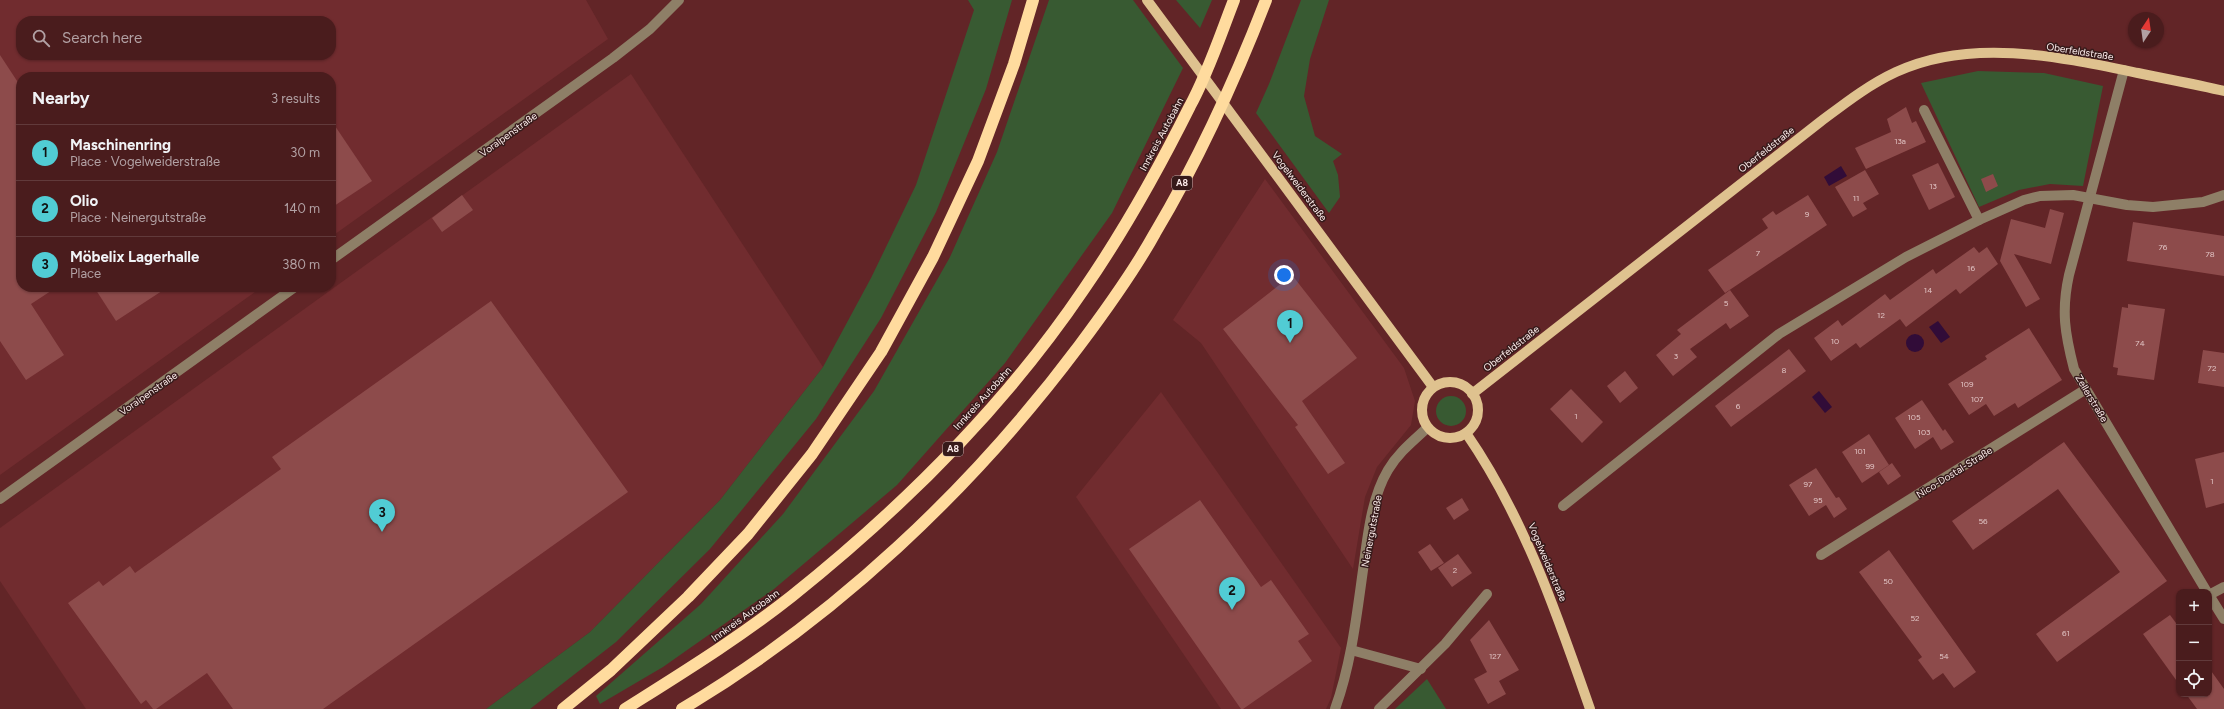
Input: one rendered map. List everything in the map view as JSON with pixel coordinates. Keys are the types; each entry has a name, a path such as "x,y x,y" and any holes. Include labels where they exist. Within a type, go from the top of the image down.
{"highway":[{"path":"563,709 611,670 688,597 748,534 812,454 881,352 933,258 978,161 1014,64 1033,0"},
{"name":"Innkreis Autobahn","path":"625,709 709,656 791,597 895,508 989,410 1037,352 1085,288 1138,202 1191,105 1234,0"},
{"name":"A8","path":"682,709 778,646 871,571 968,479 1025,416 1107,309 1155,234 1210,131 1242,62 1266,0"}],"main road":[{"name":"Vogelweiderstraße","path":"1146,0 1433,387"},
{"name":"Oberfeldstraße","path":"1472,394 1862,90 1896,71 1933,59 1976,53 2017,54 2067,59 2224,91"},
{"path":"1454,383 1466,388 1472,394 1476,402 1477,415 1472,427 1466,433 1458,437 1441,438 1427,428 1422,414 1422,406 1428,393 1433,387 1441,384 1454,383"},
{"name":"Vogelweiderstraße","path":"1466,433 1503,493 1529,545 1552,601 1590,709"}],"street":[{"name":"Voralpenstraße","path":"336,256 613,58 650,29 679,0"},
{"name":"Oberfeldstraße","path":"2090,198 2124,70"},
{"path":"1924,110 1979,220"},
{"path":"1563,506 1779,334 1906,257 1979,220 2024,200 2057,194 2127,205 2153,207 2188,204 2224,195"},
{"name":"Zellerstraße","path":"2090,198 2069,275 2063,317 2065,334 2074,369 2205,589"},
{"name":"Voralpenstraße","path":"0,499 288,292"},
{"name":"Nico-Dostal-Straße","path":"1820,555 2086,389"},
{"name":"Neinergutstraße","path":"1335,709 1342,691 1351,650 1367,539 1380,486 1399,454 1427,428"},
{"path":"2212,593 2224,587"},
{"path":"1379,709 1445,644 1487,594"},
{"path":"2212,600 2224,619"},
{"path":"1351,650 1420,670"}],"shaded area":[{"path":"0,0 586,0 608,39 336,233 336,72 16,72 16,292 255,292 0,475"},
{"path":"631,74 823,367 720,500 590,632 486,709 86,709 0,581 0,528 328,292 336,292 336,286"},
{"path":"1841,166 1847,176 1829,186 1824,177"},
{"path":"1265,179 1404,368 1415,401 1411,425 1377,467 1365,497 1353,569 1201,343 1173,320"},
{"path":"1938,321 1950,337 1941,343 1929,327"},
{"path":"1915,334 1921,337 1924,343 1921,349 1915,352 1909,349 1906,343 1909,337"},
{"path":"1819,391 1832,407 1825,413 1812,397"},
{"path":"1161,392 1341,648 1331,698 1326,709 1221,709 1076,497"}],"green space":[{"path":"968,0 1012,0 986,89 936,212 881,318 816,419 710,549 616,642 530,709 486,709 590,632 720,500 823,367 871,278 916,185 974,10"},
{"path":"1049,0 1133,0 1183,68 1112,213 1005,363 897,485 774,589 663,667 600,704 596,696 701,604 783,514 874,391 950,257 997,152"},
{"path":"1176,0 1212,0 1200,28"},
{"path":"1301,0 1329,0 1310,59 1304,96 1315,136 1342,154 1333,161 1338,175 1340,197 1329,213 1256,113 1269,84"},
{"path":"1978,71 2044,73 2103,86 2083,186 2050,184 2019,190 1979,207 1921,83"},
{"path":"1451,396 1462,400 1466,411 1462,422 1451,426 1440,422 1436,411 1440,400"},
{"path":"1427,679 1446,709 1395,709"}],"building":[{"path":"0,55 16,79 16,292 49,292 31,304 64,355 26,380 0,341"},
{"path":"1906,107 1912,123 1916,121 1926,142 1866,169 1855,148 1891,132 1887,119"},
{"path":"336,127 372,181 336,205"},
{"path":"1938,163 1955,197 1929,210 1912,175"},
{"path":"1865,170 1879,194 1863,203 1867,209 1853,217 1835,187"},
{"path":"1993,174 1998,186 1986,192 1981,179"},
{"path":"462,195 473,210 442,232 432,218"},
{"path":"1808,195 1827,225 1725,293 1708,270 1768,228 1762,219 1773,211 1776,215"},
{"path":"2050,209 2064,213 2051,264 2014,254 2040,299 2026,307 2000,261 2011,219 2045,228"},
{"path":"2133,222 2224,236 2224,276 2127,261"},
{"path":"1974,247 1979,253 1987,247 1998,264 1960,294 1956,289 1906,327 1900,319 1860,348 1856,343 1831,361 1814,338 1838,320 1842,326 1885,294 1890,300 1933,269 1936,274"},
{"path":"1292,275 1357,358 1302,401 1345,463 1328,474 1295,427 1298,425 1223,329"},
{"path":"1730,290 1749,316 1730,329 1726,323 1690,349 1697,357 1673,376 1656,355 1681,334 1677,330"},
{"path":"97,292 160,292 116,321"},
{"path":"491,301 628,492 323,709 233,709 207,673 156,709 153,709 146,700 141,704 68,603 99,581 103,586 130,566 135,573 281,469 272,457"},
{"path":"2128,304 2165,309 2154,380 2117,375 2118,368 2113,367 2122,307 2128,308"},
{"path":"2029,328 2062,380 2018,408 2015,403 1994,416 1986,404 1969,415 1948,384 1987,359 1985,356"},
{"path":"1789,349 1806,371 1731,427 1715,406"},
{"path":"2203,350 2224,353 2224,387 2198,383"},
{"path":"1625,371 1638,388 1620,403 1607,386"},
{"path":"1571,389 1603,422 1582,443 1550,409"},
{"path":"1922,400 1943,431 1945,429 1954,442 1941,450 1933,437 1915,449 1895,418"},
{"path":"1869,434 1889,465 1862,483 1842,452"},
{"path":"2064,442 2167,581 2057,662 2036,634 2120,572 2058,489 1973,550 1952,521"},
{"path":"2224,452 2224,503 2206,508 2195,459"},
{"path":"1892,463 1901,476 1888,485 1879,472"},
{"path":"1816,468 1836,498 1839,497 1847,509 1834,518 1826,505 1809,516 1789,485"},
{"path":"1462,498 1469,510 1454,520 1446,508"},
{"path":"1200,500 1261,587 1271,580 1309,634 1298,641 1312,661 1243,709 1241,709 1129,549"},
{"path":"1430,544 1444,563 1431,571 1418,552"},
{"path":"1889,550 1976,672 1954,688 1943,673 1933,680 1918,660 1922,657 1859,572"},
{"path":"1458,554 1472,573 1452,587 1438,568"},
{"path":"2170,615 2176,623 2176,680 2143,634"},
{"path":"1489,620 1519,670 1499,681 1506,694 1488,704 1474,679 1487,672 1470,640"},
{"path":"2212,672 2224,689 2224,709 2197,709 2188,697 2212,697"}],"place":[{"name":"Maschinenring","path":"1290,343"},
{"name":"Möbelix Lagerhalle","path":"382,532"},
{"name":"Olio","path":"1232,610"}]}
